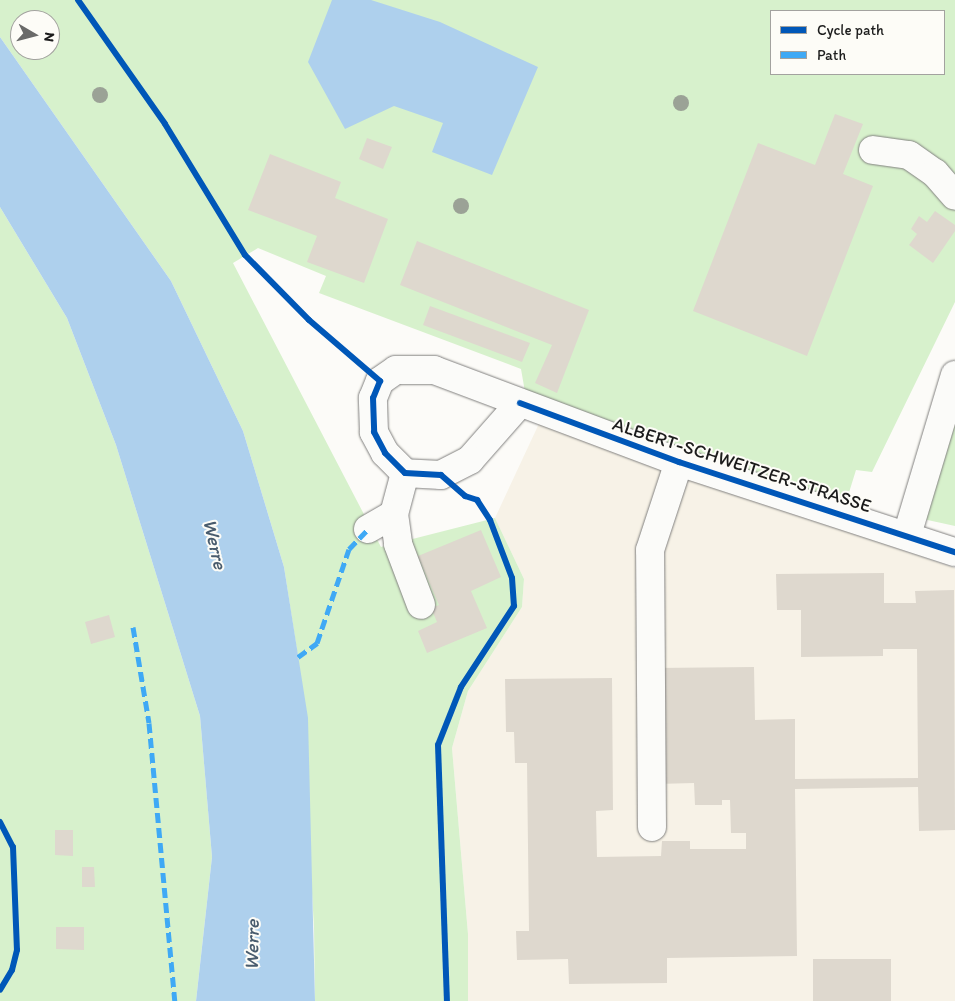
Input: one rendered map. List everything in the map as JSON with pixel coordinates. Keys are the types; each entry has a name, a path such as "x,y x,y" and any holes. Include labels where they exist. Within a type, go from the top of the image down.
{"street":[{"path":"873,150 909,155 935,173 955,196"},
{"name":"ALBERT-SCHWEITZER-STRASSE","path":"405,473 385,453 374,432 373,398 380,381 396,370 434,370 679,462 955,552"},
{"path":"906,535 955,375"},
{"path":"422,605 398,544 394,514 405,473 441,475 470,460 520,403"},
{"path":"652,827 650,550 679,462"},
{"path":"368,529 394,514"}],"shaded area":[{"path":"543,415 838,528 955,568 955,1001 468,1001 468,934 452,748 468,691 522,607 524,579 495,518"}],"green space":[{"path":"0,0 955,0 955,302 872,472 856,470 838,528 525,392 521,369 319,293 326,276 258,248 233,263 381,547 495,518 524,579 522,607 468,691 452,748 468,934 468,1001 315,1001 314,927 298,657 284,567 243,431 171,281 16,60 60,60 60,10 10,10 10,51 0,37"},
{"path":"0,207 67,318 116,445 200,716 212,857 196,1001 0,1001"},
{"path":"955,411 955,526 923,519"}],"water":[{"path":"332,0 371,0 440,22 538,67 492,175 432,152 443,123 394,106 345,129 308,62"},
{"name":"Werre","path":"0,37 10,51 10,60 16,60 171,281 243,431 284,567 308,718 315,1001 196,1001 212,857 200,716 116,445 67,318 0,207"}],"building":[{"path":"835,114 863,124 843,174 873,186 807,356 693,311 758,143 815,165"},
{"path":"367,138 392,147 383,169 359,159"},
{"path":"270,154 341,182 335,198 388,219 364,283 307,262 317,236 248,210"},
{"path":"935,211 955,225 955,231 933,263 909,245 917,234 911,229 919,216 927,222"},
{"path":"417,241 589,310 557,393 535,383 552,345 400,285"},
{"path":"430,306 530,343 522,362 423,325"},
{"path":"481,530 501,577 471,591 487,628 427,653 418,631 437,622 431,608 439,605 418,556"},
{"path":"884,573 884,603 916,603 915,591 954,590 955,830 919,831 918,787 795,789 797,956 667,958 667,983 569,984 568,959 517,960 516,931 529,931 527,763 515,763 514,732 506,732 505,679 612,678 613,810 596,811 597,857 661,856 662,841 690,841 690,849 746,849 746,833 731,833 730,800 722,800 722,805 695,805 694,783 657,784 656,668 754,667 755,720 795,719 795,779 918,778 917,649 883,649 883,656 801,657 801,610 777,610 776,574"},
{"path":"109,615 115,637 91,644 85,622"},
{"path":"55,830 73,830 73,856 55,855"},
{"path":"82,867 94,867 95,887 82,887"},
{"path":"56,927 84,927 84,950 56,949"},
{"path":"813,959 891,959 891,1001 813,1001"}],"marked path":[{"path":"298,657 317,643 349,549 368,529"},
{"path":"133,627 149,723 175,1001"}],"cycle path":[{"path":"78,0 165,124 245,255 309,320 380,381 373,398 374,432 385,453 405,473 441,475 465,496 477,500 490,520 512,578 514,606 461,687 438,745 447,1001"},
{"path":"520,403 679,462 955,552"},
{"path":"0,822 13,847 17,950 12,970 0,990"}]}
